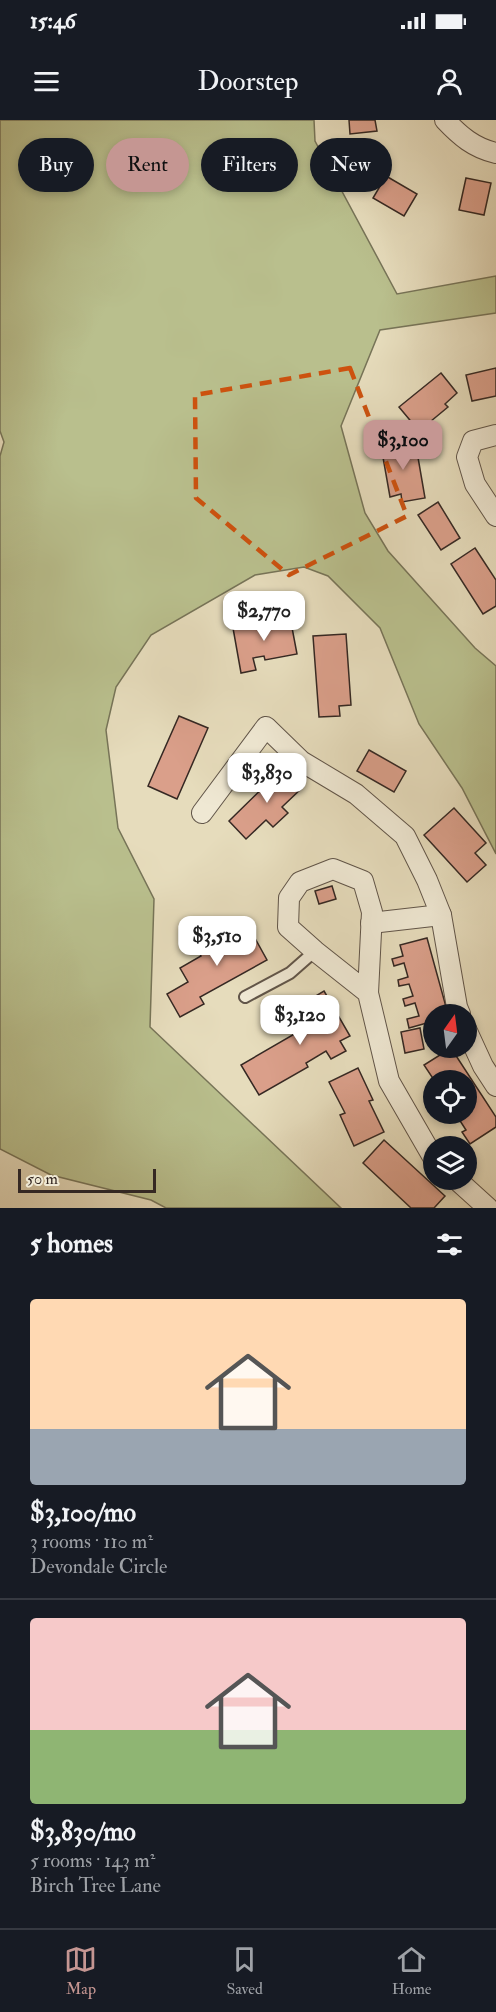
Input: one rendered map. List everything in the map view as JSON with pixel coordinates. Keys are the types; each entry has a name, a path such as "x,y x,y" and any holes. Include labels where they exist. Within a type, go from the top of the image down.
{"street":[{"path":"445,120 462,138 485,151 496,153"},
{"path":"496,435 473,441 467,457 476,484 496,516"},
{"path":"202,813 266,727 301,761 356,794 405,836 427,880 441,915 456,1004"},
{"path":"368,993 288,927 289,898 300,882 333,869 363,881 372,912 368,993 389,1081 423,1140"},
{"path":"371,923 441,915"},
{"path":"477,1053 496,1086"},
{"path":"469,1190 489,1208 496,1200"}],"lane":[{"path":"245,997 290,973 315,951"}],"highlighted area":[{"path":"350,368 407,516 289,575 196,498 195,395"}],"green space":[{"path":"0,120 314,120 315,138 310,138 310,192 342,192 397,294 496,276 496,313 380,330 341,426 365,513 388,551 475,648 496,666 496,854 462,788 419,724 380,628 328,576 304,567 255,575 151,635 116,687 106,730 118,828 154,899 150,1027 341,1208 166,1208 151,1200 51,1175 0,1149 0,456 4,442 0,431"}],"building":[{"path":"349,120 375,120 377,131 350,134"},
{"path":"466,178 491,183 484,215 459,210"},
{"path":"392,179 417,194 404,216 373,198 377,192 392,192"},
{"path":"496,368 496,396 472,401 466,375"},
{"path":"441,373 457,393 445,404 448,407 419,431 399,407"},
{"path":"415,440 425,498 402,502 401,494 390,497 381,446"},
{"path":"438,502 460,538 441,550 418,515"},
{"path":"475,548 496,580 496,606 483,614 451,564"},
{"path":"290,617 297,654 265,660 264,656 253,658 256,670 241,673 233,628"},
{"path":"346,634 351,705 339,706 340,716 319,717 313,636"},
{"path":"179,716 208,728 177,799 148,786"},
{"path":"369,750 406,771 394,792 357,771"},
{"path":"284,767 303,787 282,807 288,813 273,827 266,820 246,839 229,821"},
{"path":"454,808 486,843 475,853 486,865 467,882 424,835"},
{"path":"332,886 336,899 319,904 315,891"},
{"path":"246,922 267,960 200,997 204,1004 180,1017 167,994 188,982 180,968 201,956 197,949"},
{"path":"427,938 445,1004 423,1004 423,1024 409,1028 407,1019 419,1016 415,1003 405,1006 403,999 413,996 409,984 399,986 398,980 408,977 404,963 394,966 392,959 403,956 400,945"},
{"path":"324,991 350,1036 340,1041 346,1051 331,1059 326,1051 306,1063 308,1067 259,1095 241,1065 310,1025 299,1006"},
{"path":"420,1028 423,1049 405,1053 401,1032"},
{"path":"435,1058 458,1058 465,1070 427,1070 424,1065"},
{"path":"358,1068 373,1100 369,1101 384,1132 354,1146 340,1115 345,1113 329,1082"},
{"path":"477,1088 496,1117 496,1127 477,1139 477,1136 465,1136 462,1132 466,1130 462,1124 477,1124"},
{"path":"384,1140 423,1176 423,1190 438,1190 445,1196 434,1208 411,1208 363,1163"}]}
